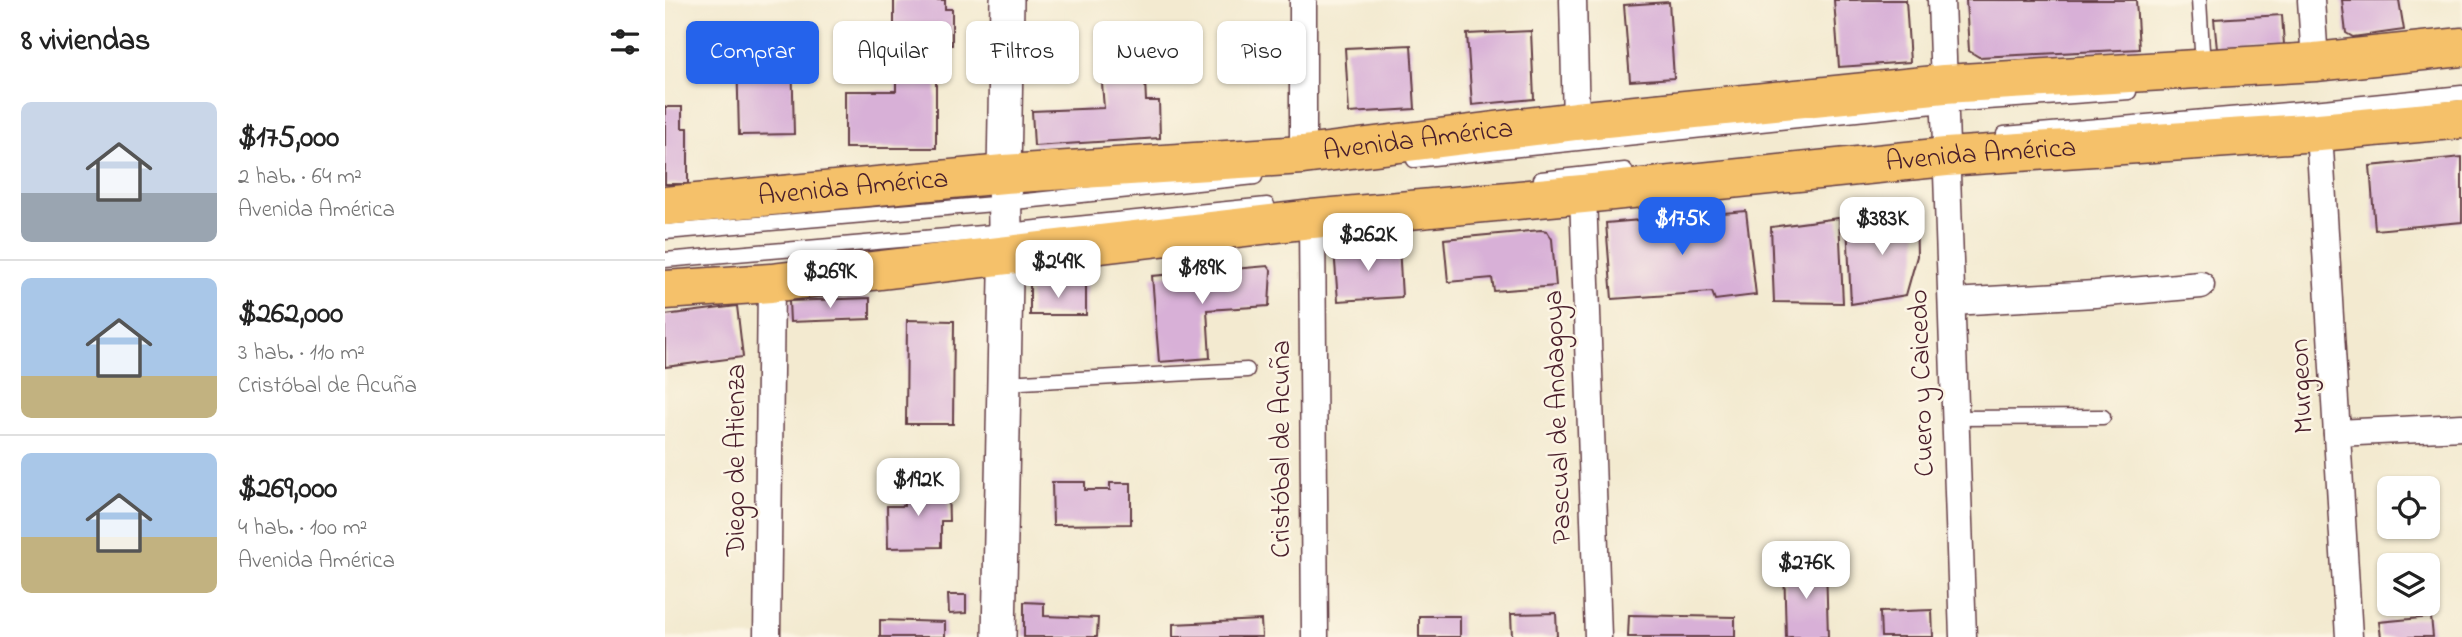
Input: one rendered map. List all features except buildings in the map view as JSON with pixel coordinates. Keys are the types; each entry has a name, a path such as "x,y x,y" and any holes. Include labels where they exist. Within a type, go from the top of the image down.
{"main road":[{"name":"Avenida América","path":"665,289 771,283 854,272 1005,216 1303,155 1576,121 1944,94 2203,68 2315,62 2462,47"},
{"name":"Avenida América","path":"665,206 1005,216 1312,219 1583,194 1947,143 2319,132 2462,119"}],"street":[{"path":"999,637 1007,0"},
{"path":"1303,0 1303,155"},
{"path":"1573,0 1576,121"},
{"name":"Cuero y Caicedo","path":"1941,0 1963,637"},
{"path":"2311,0 2315,62"},
{"name":"Murgeon","path":"2319,132 2349,637"},
{"name":"Pascual de Andagoya","path":"1583,194 1598,637"},
{"name":"Cristóbal de Acuña","path":"1312,219 1315,637"},
{"name":"Diego de Atienza","path":"767,637 771,283"},
{"path":"1952,302 2201,285"},
{"path":"2337,433 2462,427"}],"lane":[{"path":"2199,0 2203,68"},
{"path":"1401,162 1944,94 2138,92"},
{"path":"1989,135 2462,93"},
{"path":"1528,180 1639,169"},
{"path":"665,260 1005,216 1263,176"},
{"path":"665,232 1278,204"},
{"path":"1004,383 1247,370"},
{"path":"1956,418 2103,417"}]}
